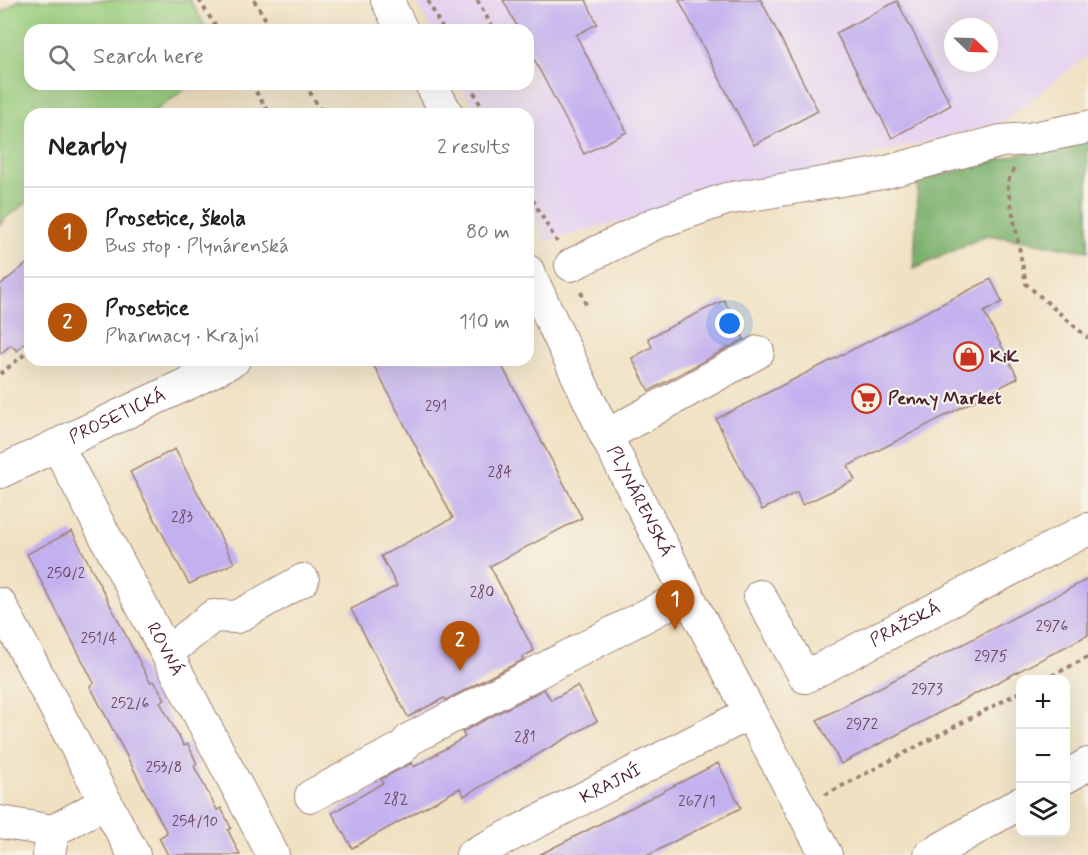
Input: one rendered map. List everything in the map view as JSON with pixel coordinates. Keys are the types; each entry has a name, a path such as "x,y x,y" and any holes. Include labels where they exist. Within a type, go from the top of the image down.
{"street":[{"path":"387,0 399,24"},
{"path":"434,90 444,108"},
{"path":"571,265 654,224 726,199 883,173 1001,141 1088,127"},
{"name":"PLYNÁRENSKÁ","path":"534,284 606,436 826,855"},
{"path":"606,436 759,352"},
{"name":"PROSETICKÁ","path":"0,472 222,366"},
{"name":"ROVNÁ","path":"57,445 273,855"},
{"name":"PRAŽSKÁ","path":"760,596 805,677 1088,529"},
{"path":"166,652 213,616 237,617 303,580"},
{"path":"311,796 402,748 410,740 687,594"},
{"path":"0,604 134,855"},
{"name":"KRAJNÍ","path":"472,855 750,713"},
{"path":"1070,774 1088,764"},
{"path":"0,822 51,843 106,802"},
{"path":"930,855 1016,805"}],"path":[{"path":"199,0 214,24"},
{"path":"254,0 268,24"},
{"path":"477,0 491,24"},
{"path":"428,1 440,24"},
{"path":"255,90 266,108"},
{"path":"309,90 319,108"},
{"path":"473,90 482,108"},
{"path":"1029,138 1007,183 1026,284 1088,338"},
{"path":"534,202 571,265"},
{"path":"0,374 24,355"},
{"path":"1054,675 1088,657"},
{"path":"800,808 1016,694"}],"shaded area":[{"path":"415,0 1088,0 1088,55 1005,121 546,241 534,220 534,108 474,108 464,90 534,90 534,24 428,24"}],"green space":[{"path":"19,0 190,0 204,24 24,24 24,90 184,90 158,108 24,108 24,204 5,218 0,225 0,14"},
{"path":"1088,136 1088,251 987,235 914,269 918,181"}],"building":[{"path":"503,0 586,0 597,24 576,35 627,132 584,154 534,59 534,24 516,24"},
{"path":"679,0 761,0 818,111 754,145"},
{"path":"897,1 951,105 892,138 836,33"},
{"path":"24,266 24,343 17,351 11,345 0,354 0,285"},
{"name":"Penny Market","path":"991,279 1002,302 984,312 1018,378 848,466 855,480 802,505 797,492 762,510 716,419"},
{"path":"724,300 744,339 649,391 632,358 652,347 648,338"},
{"path":"374,366 502,366 582,518 490,566 534,651 522,657 524,659 446,700 444,698 408,717 351,609 397,586 381,556 453,518"},
{"path":"175,449 234,563 189,584 130,472"},
{"path":"72,531 150,682 154,681 165,699 160,702 184,746 188,744 197,764 194,766 217,810 221,808 240,855 168,855 159,838 167,833 90,686 94,683 27,554"},
{"path":"1088,579 1088,635 841,764 817,720"},
{"path":"577,686 597,721 464,796 460,788 352,848 332,813 383,783 381,779 411,763 414,767 465,737 462,732 544,689 551,700"},
{"path":"718,763 741,808 649,855 539,855"}],"place":[{"name":"KiK","path":"969,357"},
{"name":"Penny Market","path":"867,399"},
{"name":"Prosetice, škola","path":"675,630"},
{"name":"Prosetice","path":"460,671"}]}
